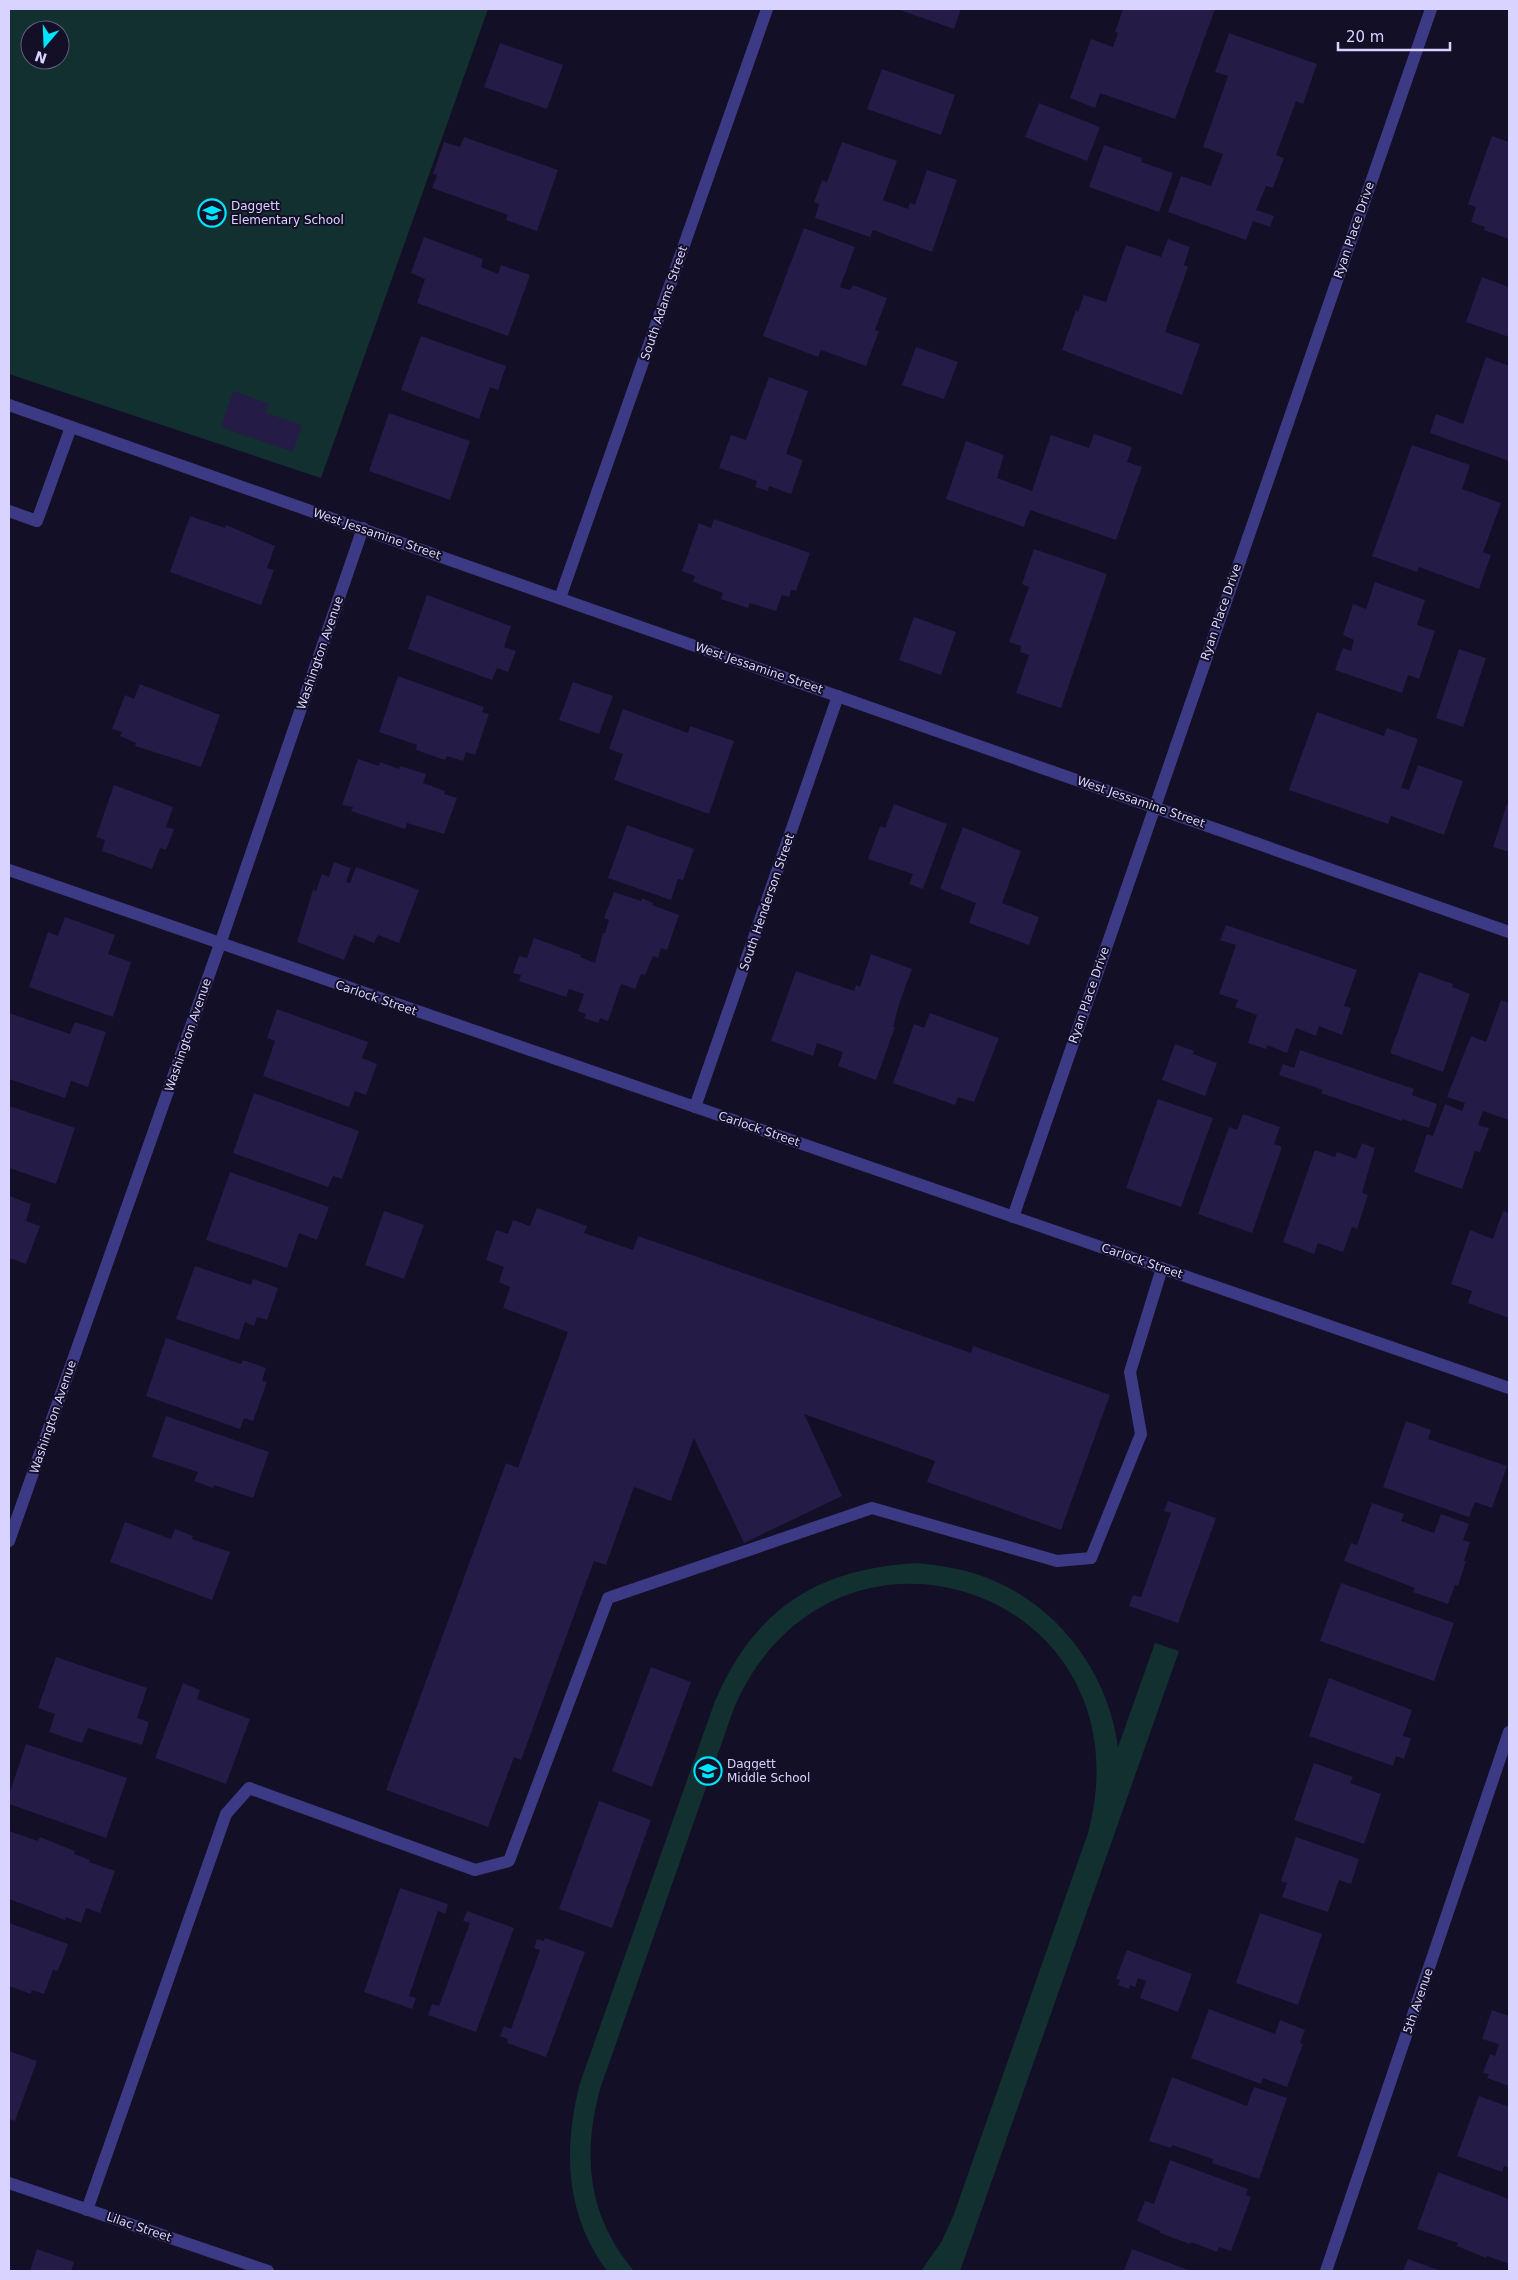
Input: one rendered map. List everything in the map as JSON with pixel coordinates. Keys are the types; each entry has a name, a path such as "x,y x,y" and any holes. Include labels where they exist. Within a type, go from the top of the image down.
{"street":[{"name":"South Adams Street","path":"560,598 767,9"},
{"name":"Ryan Place Drive","path":"1013,1217 1153,806 1431,9"},
{"name":"West Jessamine Street","path":"9,405 1509,932"},
{"path":"9,512 37,521 71,427"},
{"name":"Washington Avenue","path":"9,1541 220,944 363,528"},
{"name":"South Henderson Street","path":"695,1108 838,696"},
{"name":"Carlock Street","path":"9,870 1509,1388"},
{"path":"87,2210 226,1814 249,1788 475,1870 492,1866 509,1861 608,1598 872,1508 1057,1561 1091,1558 1141,1434 1130,1372 1162,1268"},
{"name":"5th Avenue","path":"1326,2271 1509,1732"},
{"name":"Lilac Street","path":"9,2183 268,2271"}],"green space":[{"name":"Daggett Elementary School","path":"10,9 488,9 321,478 9,374"},
{"path":"916,1563 964,1570 1006,1586 1031,1602 1053,1620 1073,1642 1089,1665 1103,1691 1118,1747 1155,1643 1179,1651 960,2271 921,2271 942,2241 954,2214 1088,1833 1095,1749 1074,1679 1030,1627 972,1594 906,1584 840,1598 780,1638 734,1708 600,2089 594,2114 591,2162 593,2185 598,2207 607,2229 634,2271 607,2271 593,2249 583,2227 571,2180 571,2132 575,2108 580,2083 715,1701 731,1669 749,1641 770,1618 793,1600 819,1585 848,1574 880,1567"}],"building":[{"path":"897,9 961,9 954,29"},
{"path":"1123,9 1215,9 1175,119 1100,93 1095,108 1070,98 1091,39 1113,47 1118,33 1115,32"},
{"path":"1229,33 1317,64 1303,104 1296,101 1276,155 1284,158 1273,188 1266,186 1256,210 1274,216 1270,227 1253,221 1246,240 1168,212 1181,176 1211,186 1223,154 1203,147 1228,76 1215,72"},
{"path":"500,43 563,65 547,109 484,87"},
{"path":"882,69 955,95 941,135 867,109"},
{"path":"1039,103 1100,127 1087,161 1025,137"},
{"path":"1492,136 1509,142 1509,239 1484,230 1485,227 1471,222 1476,207 1468,204"},
{"path":"464,137 558,170 537,231 506,220 508,215 432,188 437,175 433,174 444,142 460,147"},
{"path":"842,142 897,161 883,200 908,209 910,203 915,205 927,170 957,180 932,252 873,230 870,237 815,218 819,204 814,202 822,180 827,182"},
{"path":"1104,145 1142,158 1141,162 1173,173 1159,212 1089,187"},
{"path":"804,228 855,247 840,287 850,290 853,285 887,298 875,330 879,331 866,366 821,350 818,357 763,336"},
{"path":"424,237 483,259 481,267 498,274 501,265 530,275 508,336 417,303 425,279 411,273"},
{"path":"1168,239 1190,247 1184,265 1188,267 1165,332 1200,344 1182,395 1062,350 1076,310 1078,312 1084,295 1106,302 1126,245 1161,257"},
{"path":"1482,277 1509,287 1509,337 1466,322"},
{"path":"421,336 506,366 498,390 490,387 479,419 401,390"},
{"path":"916,347 958,362 944,399 902,385"},
{"path":"1486,357 1509,366 1509,461 1430,433 1436,414 1463,424"},
{"path":"769,377 808,391 786,454 803,460 791,494 769,486 768,491 755,487 757,481 719,468 731,435 746,440"},
{"path":"233,391 269,404 266,413 302,425 293,452 221,427"},
{"path":"389,413 470,441 450,500 369,471"},
{"path":"1094,434 1132,447 1127,462 1142,467 1116,540 1030,510 1024,527 946,499 966,441 1004,455 997,478 1032,491 1051,435 1089,448"},
{"path":"1412,445 1470,465 1462,489 1501,503 1483,552 1491,555 1479,589 1419,567 1417,572 1372,556"},
{"path":"190,516 225,528 226,525 275,546 267,568 274,570 261,605 170,572"},
{"path":"714,519 810,553 796,591 791,590 789,597 782,595 776,611 750,603 748,608 721,599 723,593 693,582 695,576 682,571 699,523 711,528"},
{"path":"1034,549 1107,574 1061,708 1016,693 1029,655 1020,652 1021,646 1009,642 1029,587 1022,584"},
{"path":"1375,582 1425,600 1417,625 1435,631 1419,679 1408,675 1402,693 1335,670 1343,648 1351,651 1354,640 1343,635 1353,604 1366,609"},
{"path":"427,595 511,626 504,647 516,651 508,672 497,668 492,680 408,649"},
{"path":"914,617 956,632 941,675 899,660"},
{"path":"1459,649 1486,658 1463,727 1436,718"},
{"path":"398,676 484,707 482,712 489,714 475,755 466,752 463,761 447,756 445,760 416,750 417,745 379,732"},
{"path":"573,682 613,696 599,734 559,720"},
{"path":"140,684 220,715 201,767 135,746 136,743 120,736 122,732 112,729 125,695 134,699"},
{"path":"623,709 688,733 690,726 734,741 709,814 614,780 623,754 609,749"},
{"path":"1317,712 1384,736 1387,728 1418,739 1401,788 1409,790 1418,765 1463,781 1444,835 1391,816 1388,824 1289,790"},
{"path":"358,759 379,766 380,762 399,769 400,766 426,774 423,783 445,791 444,794 457,798 444,834 407,823 405,829 351,811 353,807 342,805"},
{"path":"114,785 173,807 166,827 174,829 166,850 160,848 152,869 102,851 105,840 96,837"},
{"path":"894,804 947,824 923,889 909,884 913,874 868,859 880,826 885,828"},
{"path":"1507,804 1509,804 1509,852 1493,847"},
{"path":"627,825 694,849 683,880 678,879 671,900 608,878"},
{"path":"963,827 1021,851 1002,903 1039,917 1029,945 969,923 976,903 940,889"},
{"path":"334,862 351,868 346,882 350,883 356,867 419,890 399,943 378,935 374,943 354,935 344,960 297,942 313,890 316,891 322,874 329,877"},
{"path":"614,892 641,901 642,898 653,903 652,905 679,915 667,950 661,948 658,958 653,956 645,975 641,974 635,989 621,984 608,1021 600,1018 598,1023 584,1018 586,1014 578,1011 584,994 569,989 566,997 519,981 521,975 513,973 519,956 527,958 534,938 581,955 580,957 595,963 603,933 605,933 609,920 604,918"},
{"path":"65,917 115,935 108,954 131,962 113,1017 29,987 48,932 58,936"},
{"path":"1226,925 1357,970 1344,1006 1351,1008 1342,1035 1319,1026 1316,1036 1296,1028 1287,1053 1267,1045 1266,1049 1248,1043 1257,1015 1235,1007 1238,1000 1219,994 1236,945 1220,940"},
{"path":"871,954 912,969 900,1001 893,1027 895,1027 876,1080 838,1066 843,1052 817,1043 813,1056 771,1041 796,971 854,991 856,985 860,987"},
{"path":"1419,972 1453,984 1452,987 1470,994 1443,1072 1390,1053"},
{"path":"1501,1000 1509,1003 1509,1120 1483,1111 1478,1125 1489,1128 1480,1152 1475,1151 1462,1189 1414,1172 1427,1134 1433,1136 1445,1104 1462,1111 1465,1103 1447,1097 1471,1036 1486,1042"},
{"path":"277,1009 368,1042 362,1058 377,1064 366,1095 355,1091 349,1107 263,1076 275,1041 267,1038"},
{"path":"9,1013 70,1034 75,1022 106,1032 88,1087 71,1081 65,1098 9,1079"},
{"path":"930,1013 999,1038 974,1102 958,1097 955,1105 893,1083 914,1024 924,1028"},
{"path":"1175,1044 1194,1051 1193,1054 1217,1063 1205,1096 1162,1080"},
{"path":"1300,1050 1414,1089 1412,1095 1437,1104 1429,1128 1402,1119 1402,1121 1321,1093 1323,1090 1279,1075 1283,1064 1294,1068"},
{"path":"254,1093 359,1131 342,1179 333,1176 328,1187 233,1153"},
{"path":"1158,1099 1213,1118 1181,1207 1126,1188"},
{"path":"9,1106 75,1128 56,1184 9,1168"},
{"path":"1243,1114 1280,1127 1274,1144 1282,1147 1252,1233 1198,1214 1229,1127 1237,1130"},
{"path":"1362,1143 1375,1148 1362,1193 1368,1195 1357,1229 1352,1227 1343,1252 1318,1243 1314,1254 1283,1242 1315,1150 1335,1157 1337,1152 1356,1159"},
{"path":"230,1172 329,1207 317,1240 299,1233 287,1268 206,1240"},
{"path":"9,1196 31,1204 26,1221 40,1226 26,1264 9,1258"},
{"path":"537,1208 587,1226 584,1233 633,1250 638,1236 971,1353 973,1346 1110,1395 1061,1530 927,1482 935,1461 804,1414 842,1496 744,1543 694,1438 671,1501 634,1487 606,1565 594,1561 521,1760 514,1757 488,1827 386,1790 506,1463 518,1468 568,1332 503,1308 510,1287 499,1282 504,1267 486,1260 496,1230 508,1234 513,1220 530,1226"},
{"path":"384,1211 424,1225 404,1279 365,1265"},
{"path":"1503,1211 1509,1213 1509,1318 1468,1303 1472,1291 1451,1284 1470,1230 1493,1239"},
{"path":"195,1266 251,1285 253,1279 278,1288 267,1320 257,1317 254,1326 245,1322 239,1340 176,1319"},
{"path":"166,1338 241,1364 243,1360 266,1368 262,1381 267,1382 253,1421 244,1418 240,1429 146,1396"},
{"path":"166,1416 269,1452 253,1498 214,1485 213,1488 194,1481 198,1472 152,1457"},
{"path":"1406,1421 1431,1430 1428,1439 1507,1466 1492,1508 1475,1502 1469,1517 1383,1487"},
{"path":"1168,1501 1216,1518 1178,1623 1129,1606 1133,1595 1141,1597 1171,1513 1164,1511"},
{"path":"1372,1503 1404,1514 1401,1521 1434,1533 1441,1514 1469,1524 1463,1540 1470,1542 1464,1561 1466,1561 1458,1586 1455,1585 1448,1604 1413,1592 1415,1588 1344,1561 1351,1543 1357,1545"},
{"path":"125,1522 171,1539 175,1529 193,1536 192,1539 230,1552 212,1600 110,1562"},
{"path":"1341,1583 1454,1623 1434,1681 1320,1641"},
{"path":"56,1657 147,1688 137,1718 149,1722 142,1745 88,1728 82,1743 49,1732 55,1714 38,1708"},
{"path":"651,1667 691,1682 652,1787 612,1771"},
{"path":"1329,1678 1412,1710 1403,1736 1411,1738 1404,1759 1396,1756 1393,1766 1309,1736"},
{"path":"183,1683 200,1690 197,1699 250,1719 226,1784 155,1758"},
{"path":"26,1744 127,1778 106,1838 9,1804 9,1795"},
{"path":"1314,1763 1353,1777 1350,1783 1381,1794 1364,1844 1294,1820"},
{"path":"599,1801 651,1820 612,1928 559,1909"},
{"path":"9,1831 38,1841 40,1837 75,1851 74,1854 90,1860 89,1862 115,1871 100,1913 86,1908 81,1923 66,1917 65,1920 9,1899"},
{"path":"1296,1837 1359,1859 1351,1884 1339,1880 1328,1912 1282,1897 1287,1883 1281,1881"},
{"path":"400,1888 448,1904 445,1914 438,1911 409,1996 416,1998 412,2009 364,1992"},
{"path":"467,1911 514,1928 476,2032 428,2015 432,2004 439,2006 470,1923 463,1921"},
{"path":"1260,1913 1322,1934 1298,2005 1236,1983"},
{"path":"9,1923 68,1944 58,1971 53,1970 44,1994 32,1990 31,1994 9,1986"},
{"path":"545,1938 585,1952 546,2057 507,2043 508,2039 500,2036 504,2026 511,2029 540,1950 534,1948 537,1939 544,1941"},
{"path":"1127,1950 1192,1974 1178,2012 1140,1998 1146,1981 1138,1978 1135,1987 1130,1985 1129,1989 1118,1985 1120,1980 1116,1979"},
{"path":"1209,2009 1275,2034 1280,2020 1305,2030 1300,2043 1303,2044 1287,2087 1263,2078 1261,2084 1191,2058"},
{"path":"1492,2010 1509,2016 1509,2086 1487,2078 1489,2074 1483,2073 1490,2054 1495,2056 1499,2044 1482,2039"},
{"path":"9,2051 37,2061 15,2121 9,2119"},
{"path":"1172,2077 1247,2106 1254,2087 1287,2098 1259,2179 1212,2163 1213,2159 1172,2145 1171,2148 1149,2141"},
{"path":"1479,2096 1509,2107 1509,2168 1504,2166 1502,2172 1457,2156"},
{"path":"1170,2160 1248,2189 1246,2195 1251,2197 1231,2251 1219,2247 1217,2252 1191,2242 1190,2244 1160,2233 1160,2231 1137,2221 1145,2201 1154,2204"},
{"path":"1438,2172 1509,2199 1509,2264 1487,2256 1486,2258 1457,2246 1458,2243 1417,2229"},
{"path":"37,2249 74,2262 71,2271 30,2271"},
{"path":"1132,2249 1191,2271 1124,2271"},
{"path":"1408,2259 1441,2271 1403,2271"}],"place":[{"name":"Daggett Elementary School","path":"212,213"},
{"name":"Daggett Middle School","path":"708,1771"}]}
